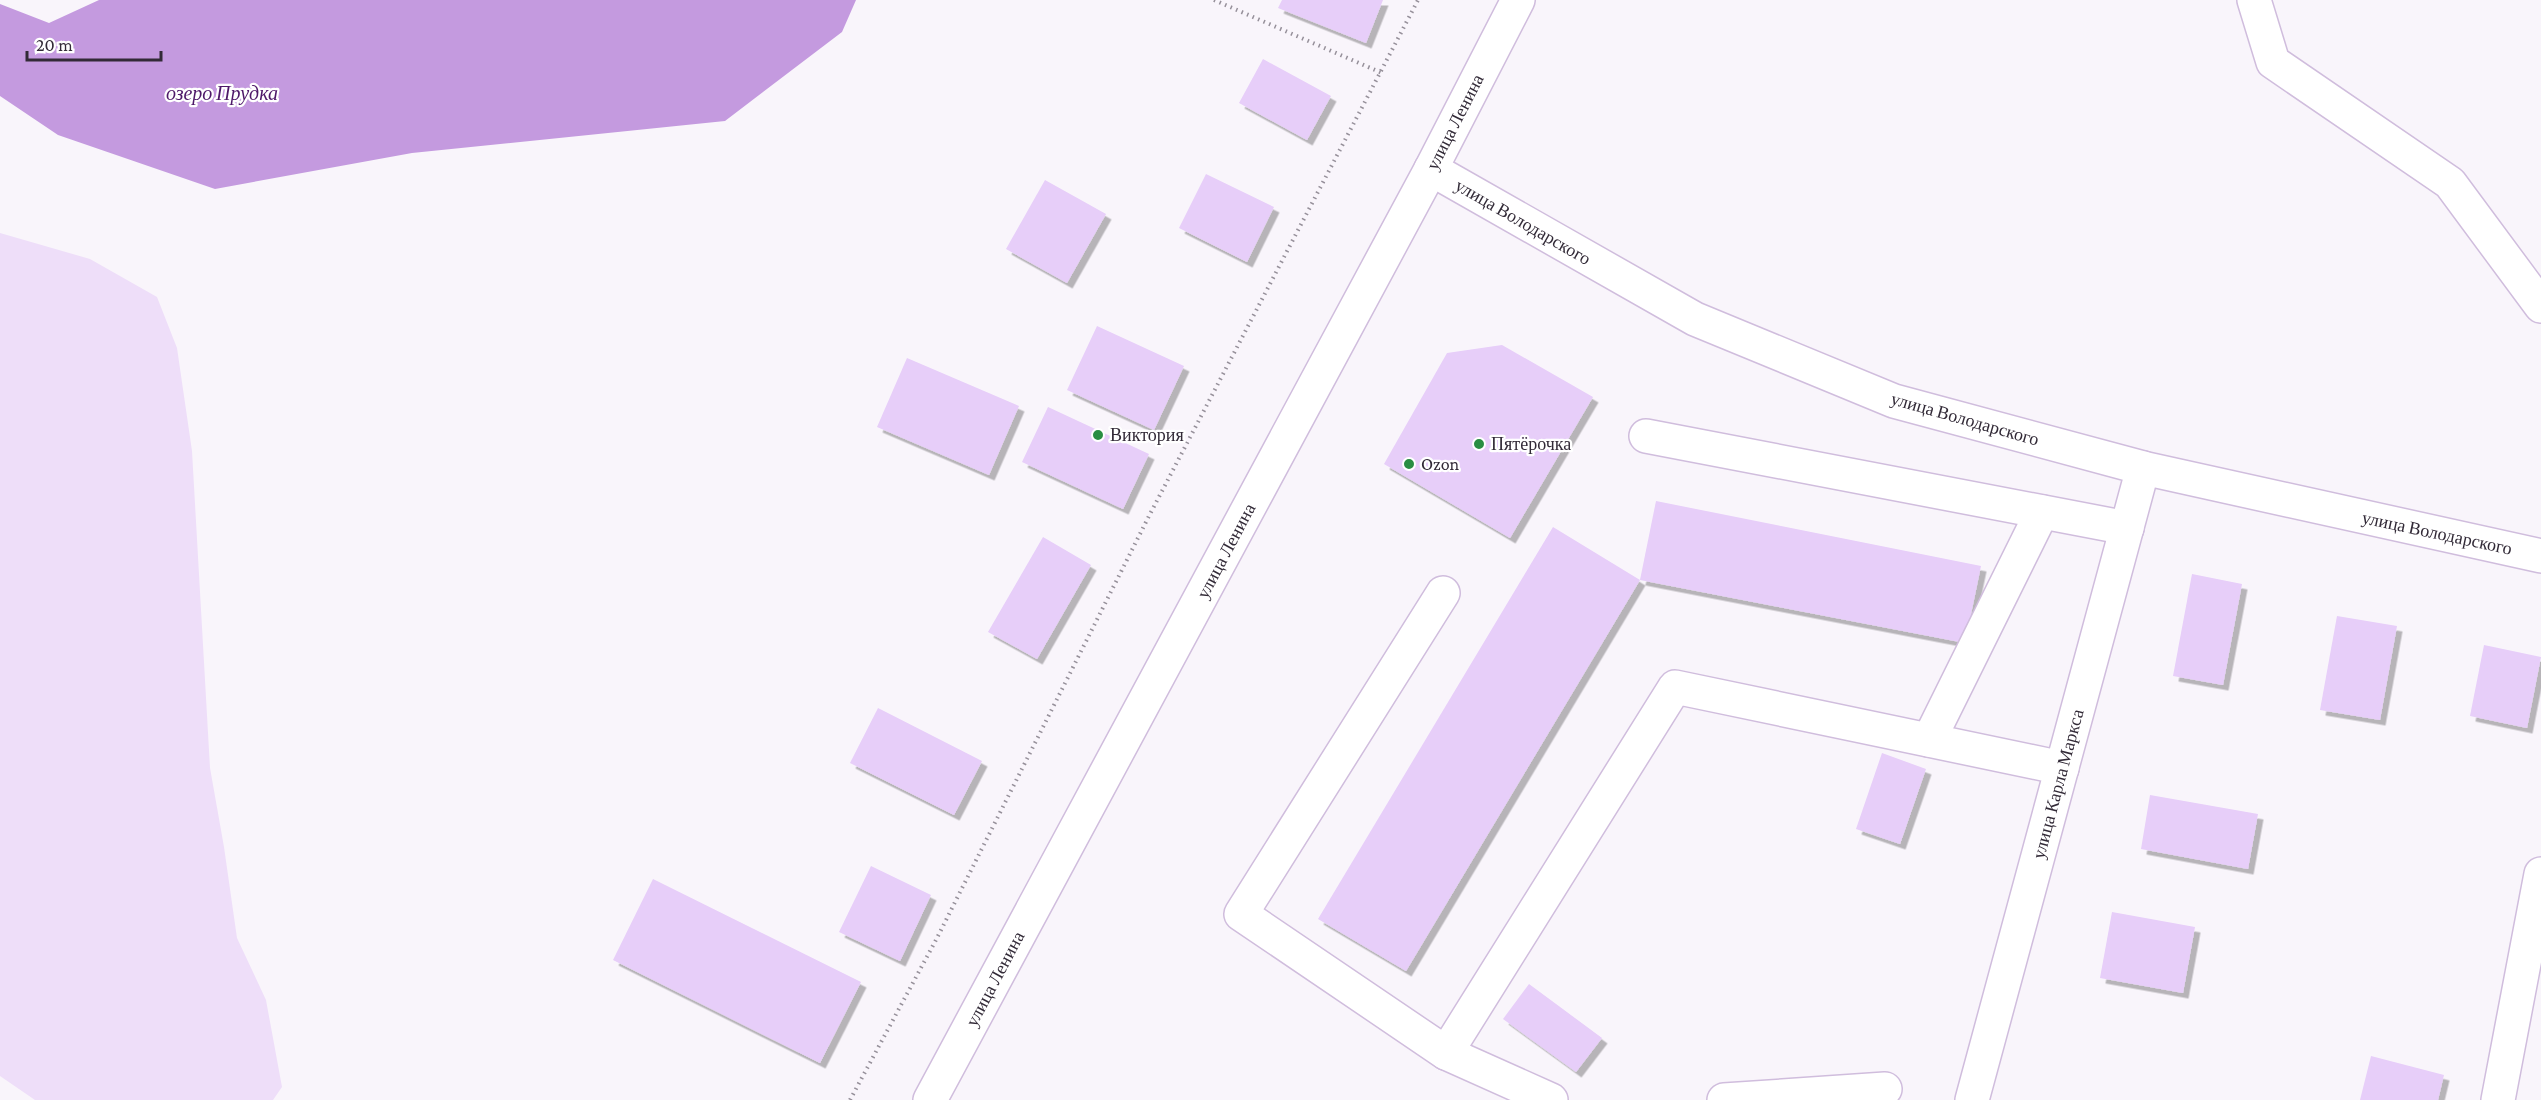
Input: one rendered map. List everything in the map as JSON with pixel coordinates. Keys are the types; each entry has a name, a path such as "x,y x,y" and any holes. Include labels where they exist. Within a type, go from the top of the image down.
{"main road":[{"name":"улица Ленина","path":"930,1100 1431,170 1518,0"},
{"path":"2254,0 2273,62 2450,183 2541,306"},
{"name":"улица Володарского","path":"1431,170 1695,320 1894,401 2143,468 2541,556"},
{"path":"1646,436 2127,528"},
{"name":"улица Карла Маркса","path":"1972,1100 2143,468"},
{"path":"1929,740 2042,512"},
{"path":"1443,593 1241,914 1446,1053 1551,1100"},
{"path":"1446,1053 1675,687 2062,768"},
{"path":"2498,1100 2541,874"},
{"path":"1725,1100 1885,1089"}],"path":[{"path":"1214,0 1382,73"},
{"path":"850,1100 937,938 1149,516 1419,0"}],"shaded area":[{"path":"0,233 90,259 157,297 177,348 192,451 210,768 237,938 266,1000 282,1087 273,1100 35,1100 0,1076"}],"water":[{"name":"озеро Прудка","path":"99,0 856,0 842,32 725,121 412,153 215,189 58,135 0,96 0,4 49,23"}],"building":[{"path":"1282,0 1383,0 1366,43 1278,8"},
{"path":"1263,59 1331,96 1307,140 1239,103"},
{"path":"1206,174 1274,207 1247,262 1179,228"},
{"path":"1045,180 1106,214 1067,283 1006,249"},
{"path":"1097,326 1184,366 1154,430 1067,390"},
{"path":"1502,345 1593,397 1510,538 1384,464 1447,353"},
{"path":"907,358 1019,406 989,475 877,427"},
{"path":"1048,407 1149,454 1123,509 1022,462"},
{"path":"1656,501 1981,566 1965,643 1640,580"},
{"path":"1553,527 1640,580 1406,971 1318,919"},
{"path":"1043,537 1091,565 1037,659 988,632"},
{"path":"2192,574 2242,584 2223,685 2173,676"},
{"path":"2337,616 2397,626 2380,720 2320,710"},
{"path":"2484,645 2541,657 2527,728 2470,716"},
{"path":"878,708 982,761 954,815 850,763"},
{"path":"1882,753 1926,769 1900,844 1856,829"},
{"path":"2150,795 2258,814 2248,869 2141,849"},
{"path":"871,866 931,895 900,961 839,932"},
{"path":"653,879 861,982 820,1063 613,960"},
{"path":"2112,912 2195,927 2183,993 2100,978"},
{"path":"1529,984 1602,1038 1576,1072 1503,1019"},
{"path":"2371,1056 2444,1075 2438,1100 2360,1100"}],"place":[{"name":"Виктория","path":"1098,435"},
{"name":"Пятёрочка","path":"1479,444"},
{"name":"Ozon","path":"1409,464"}]}
